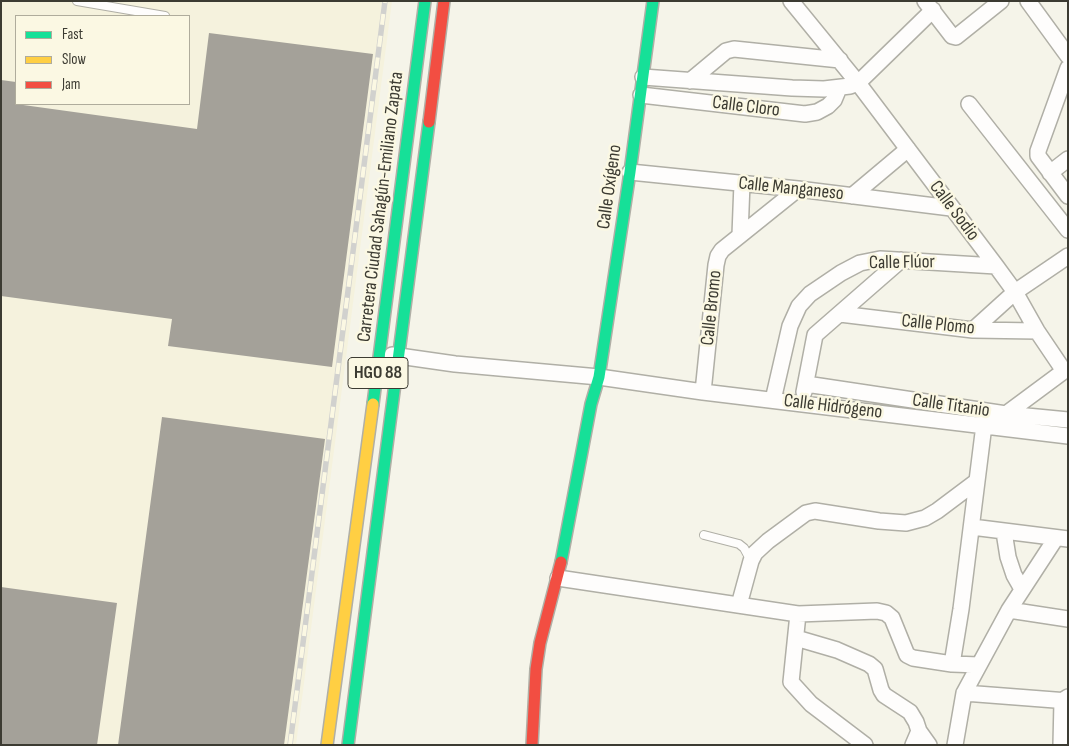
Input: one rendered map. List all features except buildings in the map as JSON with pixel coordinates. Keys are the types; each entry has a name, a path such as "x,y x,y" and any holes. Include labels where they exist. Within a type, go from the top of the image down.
{"main road":[{"name":"Carretera Ciudad Sahagún-Emiliano Zapata","path":"328,745 425,1"},
{"name":"Carretera Ciudad Sahagún-Emiliano Zapata","path":"348,745 444,1"},
{"name":"Calle Oxígeno","path":"532,745 536,669 540,643 558,578 591,404 599,377 630,172 653,1"}],"street":[{"path":"643,77 792,88 839,88 858,83 929,6 952,36 956,37 1001,1"},
{"path":"1028,1 1068,56"},
{"name":"Calle Sodio","path":"794,2 858,83 996,266 1015,292 1037,332 1064,371 1006,414"},
{"path":"690,81 726,51 734,49 840,60"},
{"path":"1068,68 1038,151 1038,156 1068,196"},
{"name":"Calle Cloro","path":"641,94 805,114 817,112 828,106 834,100 839,88"},
{"path":"969,104 1068,230"},
{"path":"852,196 908,150"},
{"path":"1050,173 1068,159"},
{"name":"Calle Manganeso","path":"630,172 798,189 952,208"},
{"path":"740,235 742,183"},
{"name":"Calle Bromo","path":"704,392 718,256 722,250 798,189"},
{"path":"973,330 1015,292 1068,256"},
{"name":"Calle Flúor","path":"773,400 790,326 799,306 810,294 841,273 860,263 880,259 996,266"},
{"path":"801,403 815,335 901,260"},
{"name":"Calle Plomo","path":"840,314 973,330 1037,332"},
{"name":"Calle Hidrógeno","path":"380,353 455,364 599,377 704,392 1068,436"},
{"name":"Calle Titanio","path":"806,384 1006,414 1068,420"},
{"path":"952,664 972,527 984,425"},
{"path":"739,605 751,561 760,546 806,513 815,511 879,521 906,523 925,518 978,481"},
{"path":"972,527 1062,538"},
{"path":"1004,532 1008,558 1014,575 1022,589"},
{"path":"955,745 964,693 978,665 1022,589 1062,538"},
{"path":"558,578 798,614 877,611 886,613 892,618 907,655 913,658 952,664 978,665"},
{"path":"1009,610 1068,619"},
{"path":"798,614 790,676 793,686 811,704 865,745"},
{"path":"796,638 837,650 869,664 874,669 884,695 910,712 916,722 916,738 929,745"},
{"path":"964,693 1066,700 1061,745"}],"lane":[{"path":"76,1 159,15"},
{"path":"704,535 739,544 744,548 751,561"}],"shaded area":[{"path":"1,1 392,1 296,745 1,745"}],"railway":[{"path":"290,745 385,1"}],"traffic: fast":[{"path":"373,404 425,1"},
{"path":"561,562 591,404 599,377 630,172 653,1"},
{"path":"348,745 429,122"}],"traffic: slow":[{"path":"327,745 373,404"}],"traffic: jam":[{"path":"429,122 444,1"},
{"path":"532,745 536,669 540,643 561,562"}]}
